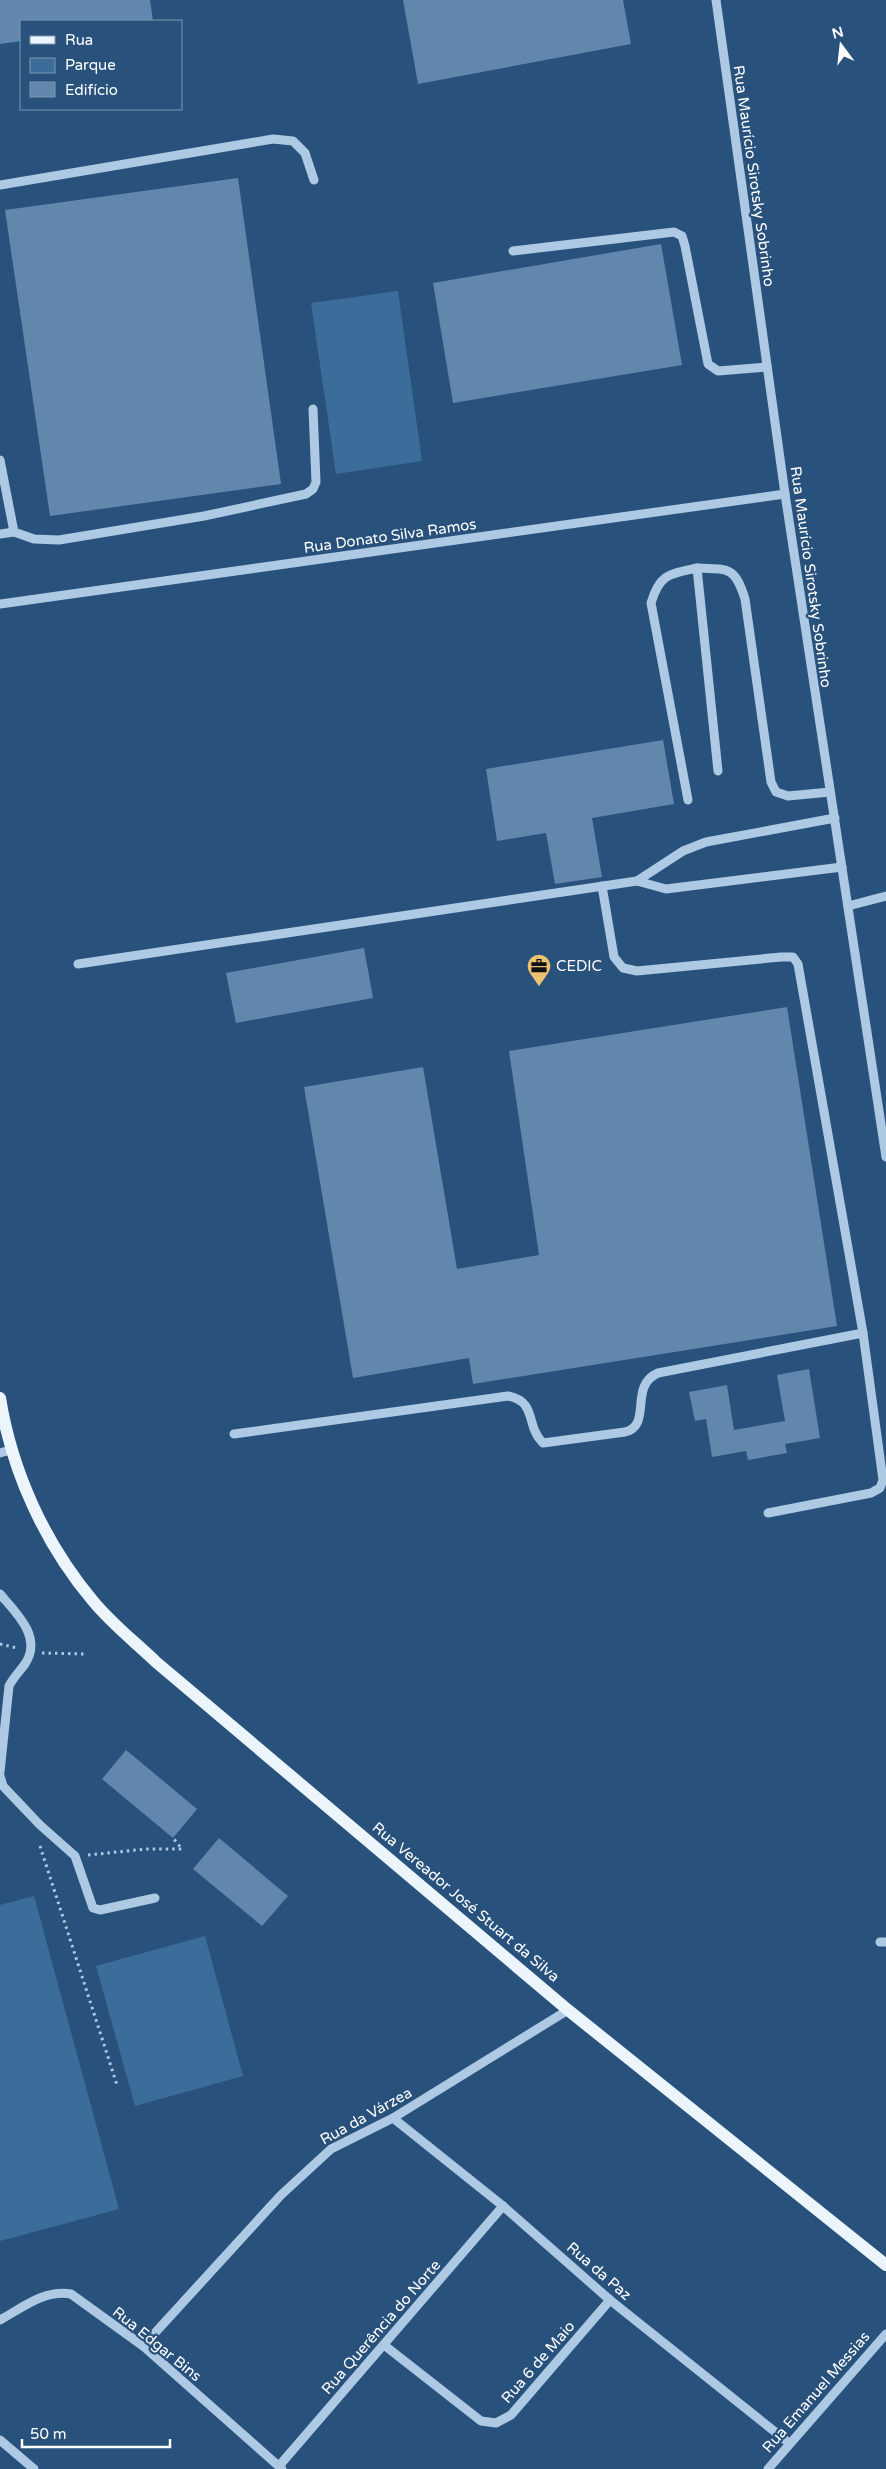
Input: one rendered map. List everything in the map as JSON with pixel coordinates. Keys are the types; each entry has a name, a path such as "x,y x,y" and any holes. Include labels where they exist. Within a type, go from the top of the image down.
{"main road":[{"name":"Rua Vereador José Stuart da Silva","path":"0,1398 6,1452 49,1539 93,1601 156,1662 568,2010 886,2265"}],"street":[{"name":"Rua Maurício Sirotsky Sobrinho","path":"716,0 785,494 886,1157"},
{"path":"0,185 273,139 293,141 305,153 314,180"},
{"path":"513,251 674,232 682,236 685,246 708,364 718,371 767,367"},
{"path":"0,534 14,532 34,539 59,540 204,516 306,494 313,490 316,482 313,409"},
{"path":"0,460 14,532"},
{"name":"Rua Donato Silva Ramos","path":"0,604 785,494"},
{"path":"688,800 651,603 657,585 664,579 671,574 698,568 725,569 739,580 745,599 771,782 776,792 788,796 830,792"},
{"path":"698,568 718,771"},
{"path":"636,881 683,851 706,842 835,818"},
{"path":"78,964 636,881 666,889 842,867"},
{"path":"602,886 614,957 623,968 637,971 780,957 793,957 798,964 863,1333 883,1480 880,1488 872,1493 768,1513"},
{"path":"848,906 886,896"},
{"path":"234,1434 508,1396 520,1398 526,1406 537,1438 543,1443 625,1432 633,1430 638,1424 644,1384 653,1375 863,1333"},
{"path":"0,1594 27,1626 31,1638 30,1652 25,1664 15,1674 9,1686 0,1772"},
{"path":"0,1776 3,1786 40,1826 75,1856 93,1908 100,1910 155,1898"},
{"name":"Rua da Várzea","path":"143,2346 281,2195 331,2149 392,2118 568,2010"},
{"name":"Rua da Paz","path":"392,2118 503,2206 610,2300 789,2443"},
{"name":"Rua Querência do Norte","path":"281,2468 503,2206"},
{"name":"Rua Edgar Bins","path":"0,2320 45,2295 58,2291 71,2294 143,2346 281,2468"},
{"name":"Rua 6 de Maio","path":"384,2345 481,2421 496,2423 511,2416 610,2300"},
{"name":"Rua Emanuel Messias","path":"768,2469 886,2334"},
{"path":"0,2440 34,2469"}],"path":[{"path":"75,1856 182,1849 173,1838"},
{"path":"33,1839 40,1846 117,2085"},
{"path":"40,1846 48,1848"}],"green space":[{"path":"398,291 422,461 336,474 311,303"},
{"path":"34,1896 119,2209 0,2241 0,1905"},
{"path":"205,1936 243,2076 135,2106 96,1966"}],"building":[{"path":"0,0 150,0 153,20 20,20 20,41 0,44"},
{"path":"403,0 623,0 631,44 418,84"},
{"path":"238,178 281,484 50,516 5,210"},
{"path":"661,244 682,365 453,403 433,283"},
{"path":"663,740 674,804 592,818 602,877 555,884 546,833 497,841 486,769"},
{"path":"364,948 373,998 236,1023 226,973"},
{"path":"787,1007 837,1326 473,1384 469,1358 353,1378 304,1087 423,1067 457,1269 539,1255 509,1051"},
{"path":"809,1369 820,1438 785,1444 787,1453 748,1460 746,1451 712,1457 706,1419 695,1421 689,1392 727,1385 734,1430 785,1421 777,1375"},
{"path":"126,1750 197,1809 173,1838 102,1779"},
{"path":"219,1838 288,1896 262,1926 193,1869"}],"place":[{"name":"CEDIC","path":"539,987"}]}
